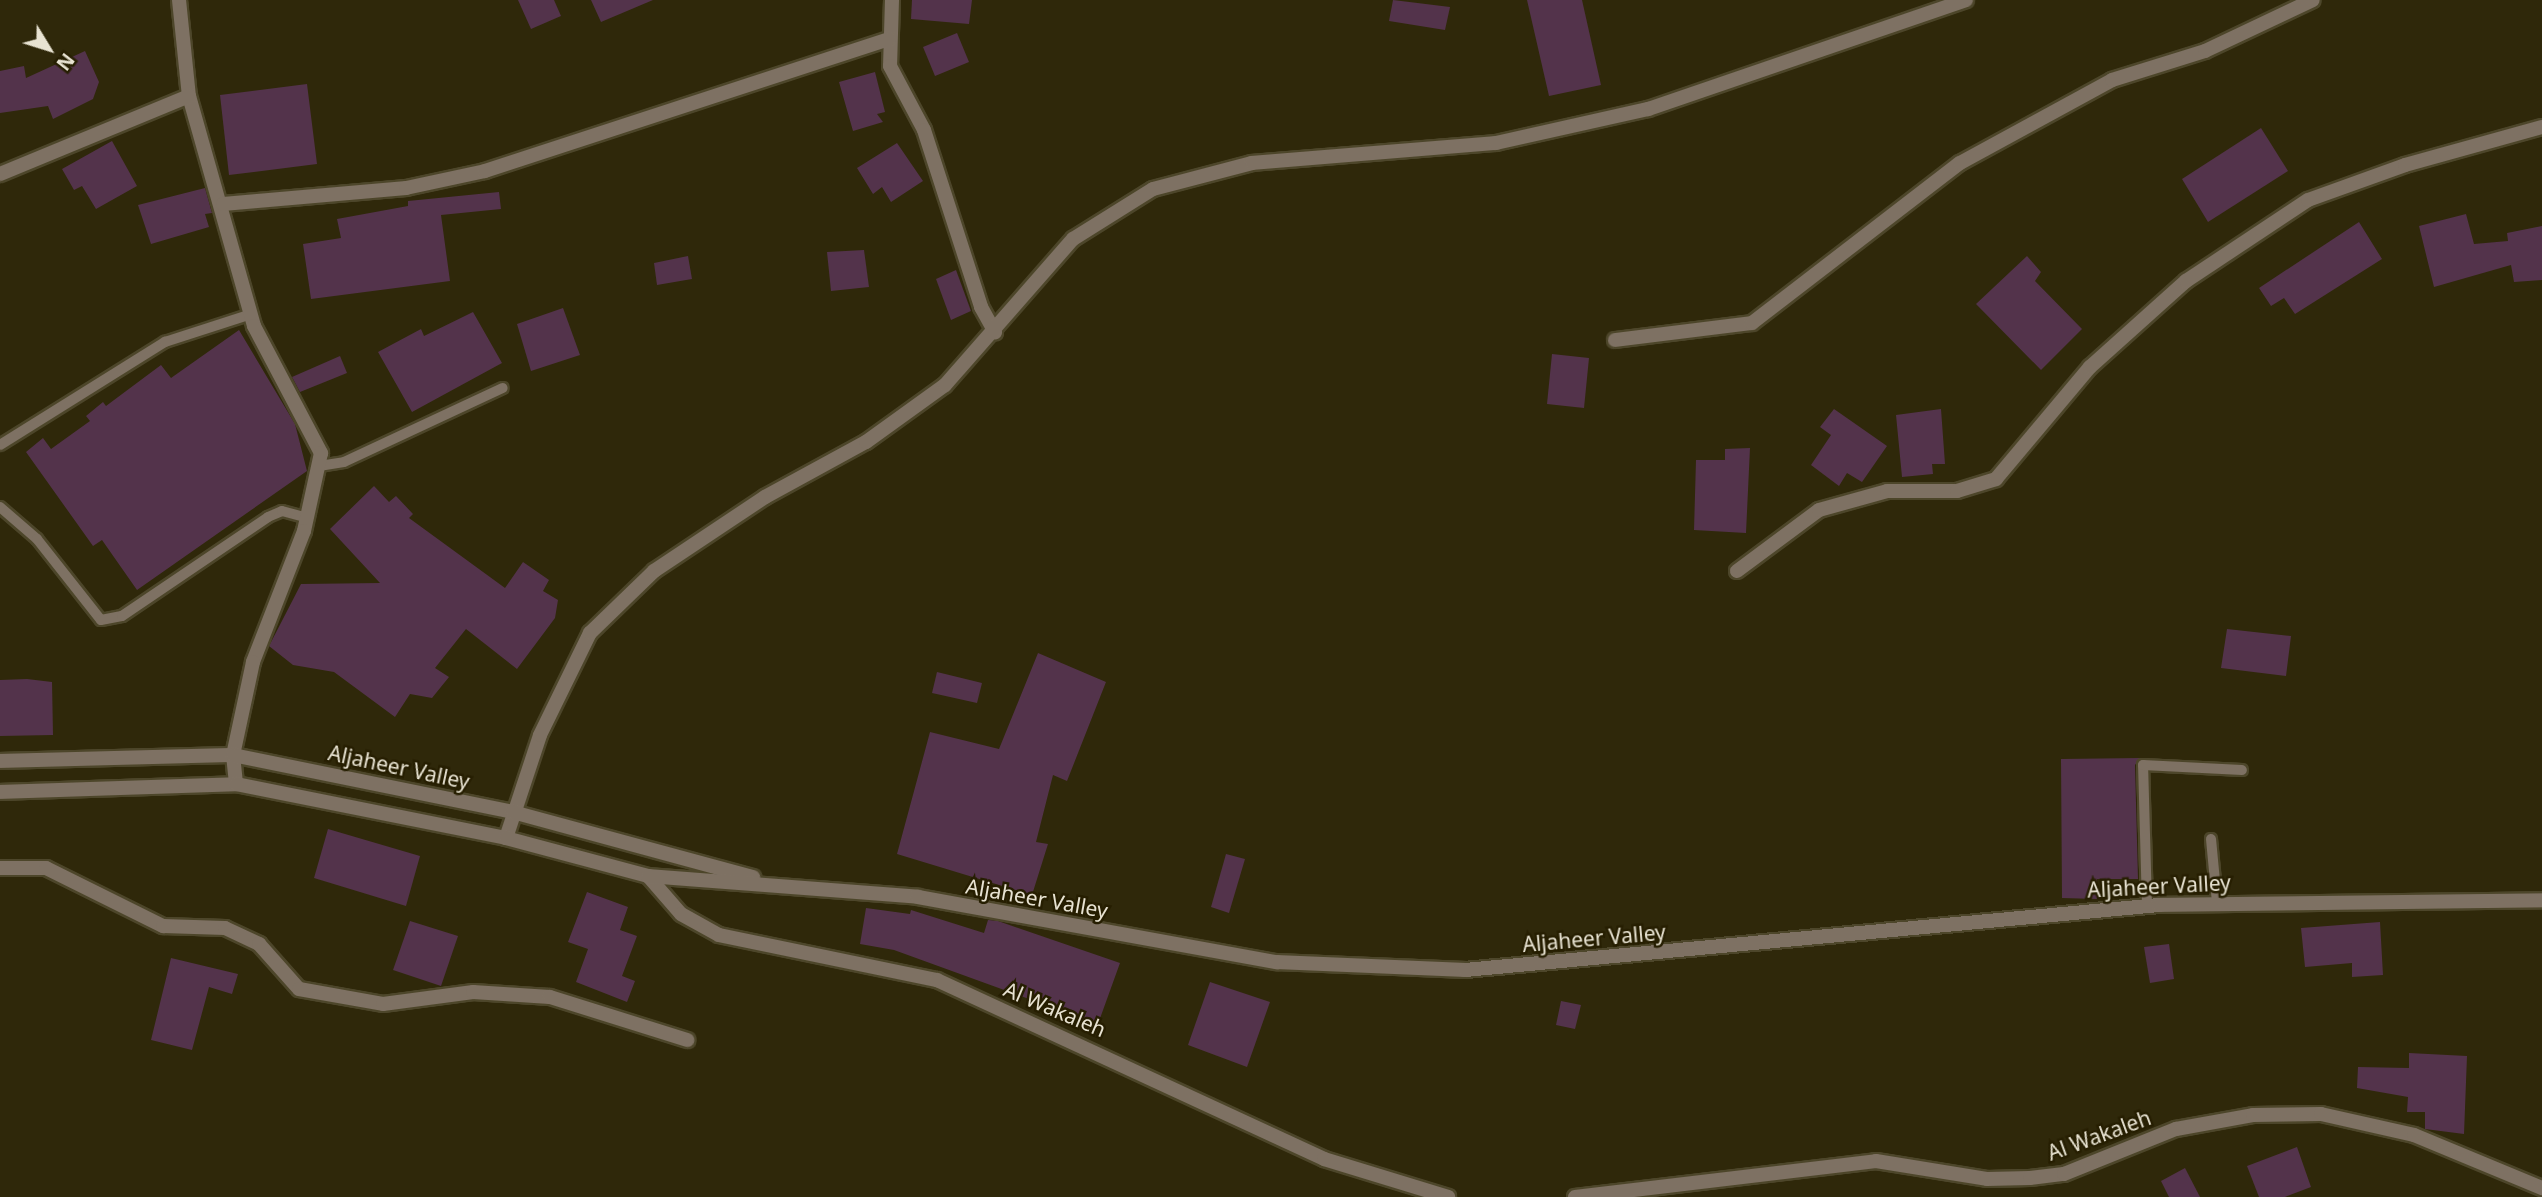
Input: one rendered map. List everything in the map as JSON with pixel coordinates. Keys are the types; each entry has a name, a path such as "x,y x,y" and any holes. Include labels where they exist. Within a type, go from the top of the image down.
{"street":[{"path":"179,0 189,96 223,204 251,314 321,453 308,518 253,662 233,755 236,785"},
{"path":"892,0 890,65 924,130 981,307 995,332"},
{"path":"506,838 540,735 590,633 654,571 765,497 866,442 945,385 995,332 1073,239 1153,189 1252,163 1496,143 1648,109 1966,0"},
{"path":"1615,340 1752,323 1960,163 2112,80 2205,51 2313,0"},
{"path":"223,204 406,188 485,171 889,39"},
{"path":"0,174 189,96"},
{"path":"1737,571 1819,510 1887,491 1957,491 1996,479 2090,367 2186,281 2308,200 2404,164 2542,127"},
{"name":"Aljaheer Valley","path":"0,761 233,755 513,812 781,884"},
{"name":"Aljaheer Valley","path":"0,792 236,785 506,838 648,876 781,884 918,897 1277,962 1465,970 2147,906 2415,898 2542,900"},
{"path":"0,868 46,868 163,926 225,928 259,944 299,989 383,1004 473,992 550,997 687,1040"},
{"name":"Al Wakaleh","path":"648,876 681,914 719,935 937,980 1324,1159 1448,1197"},
{"name":"Al Wakaleh","path":"1575,1197 1876,1161 1987,1179 2030,1178 2064,1174 2176,1129 2253,1115 2321,1114 2414,1135 2542,1188"}],"lane":[{"path":"0,445 165,342 251,314"},
{"path":"319,466 344,462 503,388"},
{"path":"0,507 37,539 101,620 122,616 268,517 282,512 308,518"},
{"path":"2147,906 2143,765 2242,770"},
{"path":"2211,839 2217,903"}],"building":[{"path":"518,0 554,0 561,16 531,29"},
{"path":"591,0 653,0 601,22"},
{"path":"912,0 972,0 969,24 911,19"},
{"path":"1393,0 1450,7 1445,30 1389,21"},
{"path":"1527,0 1582,0 1601,85 1549,96"},
{"path":"957,33 969,62 935,76 923,47"},
{"path":"85,51 99,82 93,99 53,119 48,106 0,113 0,71 24,66 26,78"},
{"path":"875,72 885,112 877,114 883,122 853,131 839,82"},
{"path":"307,84 317,164 229,175 220,95"},
{"path":"2261,128 2288,171 2208,222 2182,179"},
{"path":"112,141 137,186 96,209 82,186 74,190 62,169"},
{"path":"897,143 923,181 891,202 882,187 873,194 857,168"},
{"path":"205,188 212,213 205,214 209,227 151,244 138,205"},
{"path":"499,192 501,209 441,215 450,281 311,299 303,244 341,238 337,219 408,206 408,201"},
{"path":"2466,214 2474,244 2508,241 2507,233 2542,226 2542,280 2514,282 2511,265 2434,287 2419,226"},
{"path":"2359,222 2382,259 2295,314 2284,298 2271,306 2259,288"},
{"path":"864,250 869,287 831,291 827,252"},
{"path":"688,256 692,279 657,285 654,263"},
{"path":"2027,256 2041,272 2035,281 2082,329 2041,370 1976,304"},
{"path":"956,270 971,311 951,320 936,279"},
{"path":"563,308 580,355 531,371 517,324"},
{"path":"473,312 502,363 412,412 378,352 421,329 424,336"},
{"path":"239,330 295,424 307,471 137,590 102,540 93,546 26,452 43,438 51,449 90,421 86,416 103,402 106,406 161,365 171,378"},
{"path":"1552,354 1589,358 1584,408 1547,404"},
{"path":"340,356 347,373 300,392 292,377"},
{"path":"1834,409 1887,446 1862,482 1847,473 1839,486 1811,465 1831,435 1820,427"},
{"path":"1941,409 1945,464 1932,464 1933,474 1902,477 1896,415"},
{"path":"1750,448 1746,533 1694,530 1696,460 1725,460 1725,449"},
{"path":"374,486 389,502 396,496 413,514 409,518 505,588 523,562 549,580 543,591 558,600 555,618 517,669 466,629 435,668 449,677 432,698 410,694 395,717 334,672 293,665 269,646 301,584 380,583 330,529"},
{"path":"2227,629 2291,636 2286,676 2221,668"},
{"path":"1038,653 1106,682 1067,781 1053,775 1036,842 1048,844 1032,895 897,854 930,732 999,749"},
{"path":"937,672 982,683 977,703 932,693"},
{"path":"0,680 52,682 53,735 0,736"},
{"path":"2140,758 2135,765 2138,879 2097,879 2097,899 2062,898 2061,759"},
{"path":"328,829 420,856 406,906 314,878"},
{"path":"1226,854 1245,859 1229,913 1211,907"},
{"path":"587,892 628,907 620,930 637,936 622,976 635,981 627,1002 576,982 588,949 568,942"},
{"path":"866,908 910,914 911,910 984,933 988,920 998,921 1120,963 1098,1024 894,950 860,944"},
{"path":"410,921 458,936 441,986 393,970"},
{"path":"2380,922 2383,975 2352,977 2352,963 2305,967 2301,928"},
{"path":"2169,944 2174,979 2150,983 2144,947"},
{"path":"171,958 238,974 232,994 209,987 192,1050 151,1040"},
{"path":"1210,982 1270,1002 1247,1067 1188,1045"},
{"path":"1561,1001 1581,1005 1575,1029 1556,1025"},
{"path":"2409,1053 2467,1056 2464,1134 2425,1129 2425,1112 2407,1112 2408,1097 2357,1088 2358,1067 2409,1068"},
{"path":"2297,1147 2311,1187 2285,1197 2259,1197 2247,1166"},
{"path":"2185,1168 2200,1197 2169,1197 2161,1181"}]}
